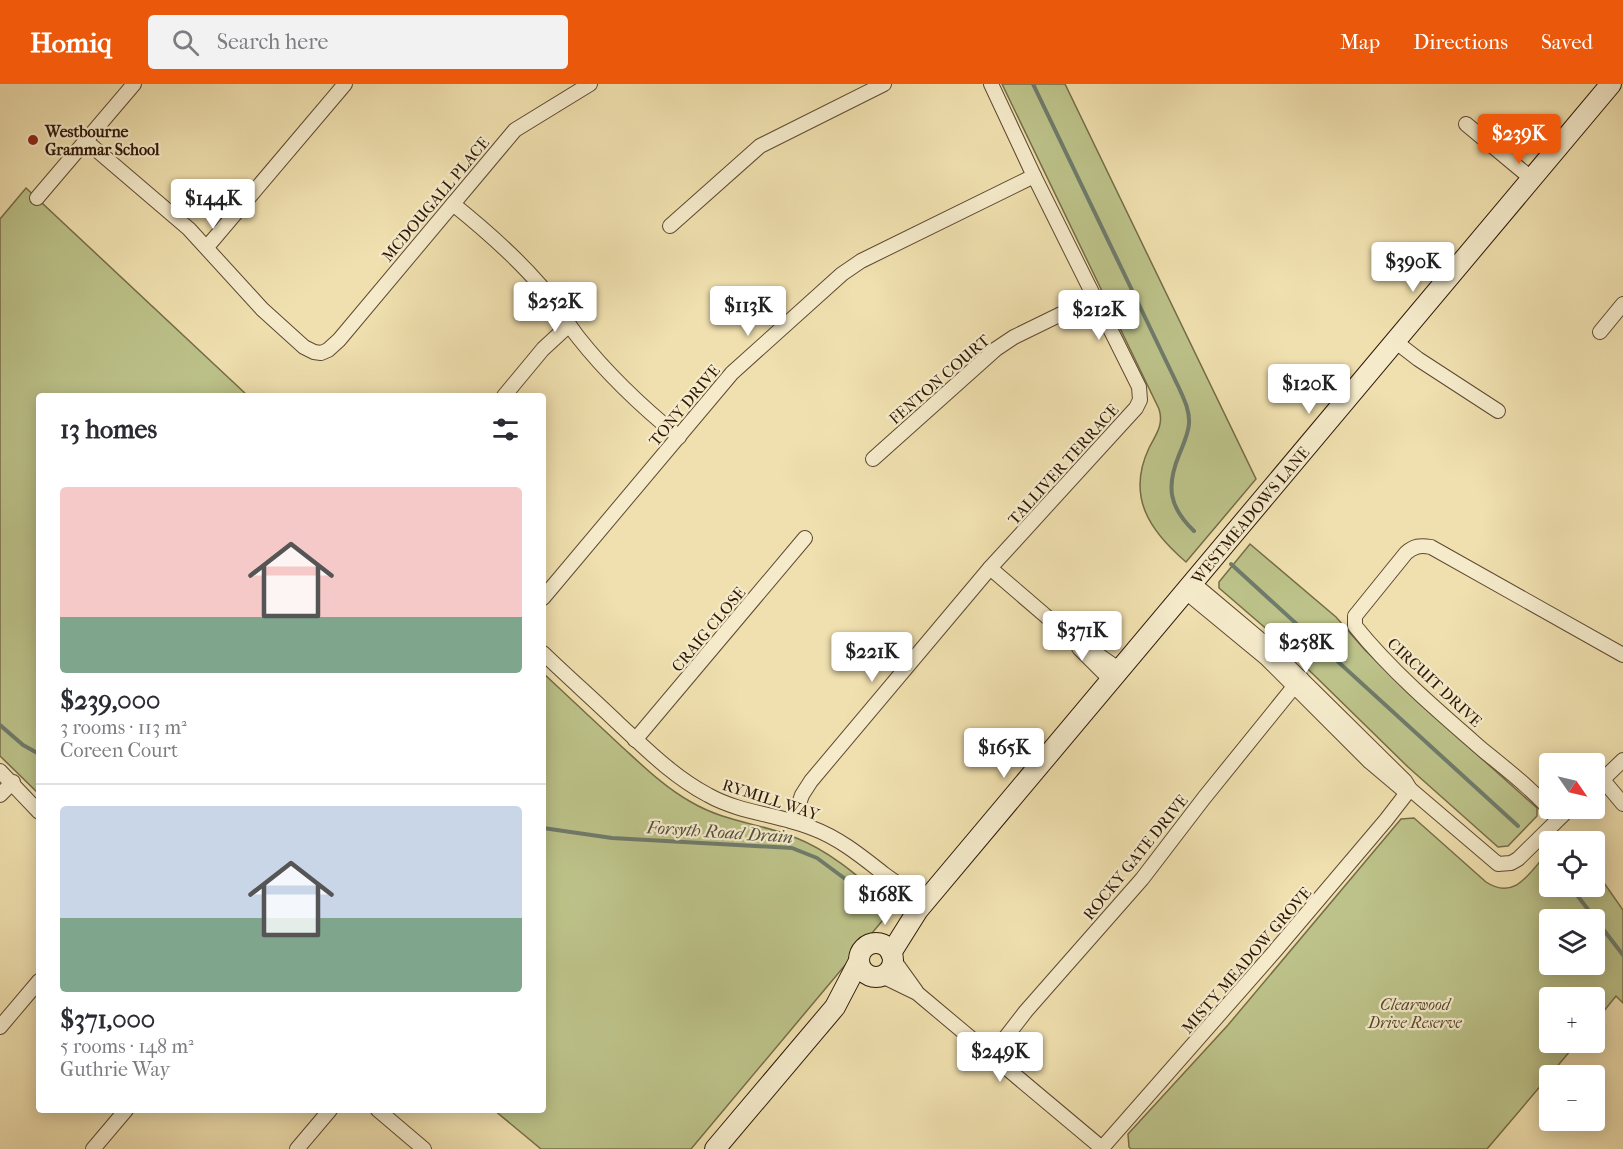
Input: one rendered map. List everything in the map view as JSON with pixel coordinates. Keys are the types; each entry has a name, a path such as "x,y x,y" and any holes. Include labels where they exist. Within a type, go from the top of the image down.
{"street":[{"path":"37,198 134,84"},
{"path":"86,141 171,212 207,248 345,84"},
{"name":"MCDOUGALL PLACE","path":"207,248 262,309 308,350 321,352 328,350 339,340 515,130 590,84"},
{"path":"670,226 760,146 884,84"},
{"name":"TALLIVER TERRACE","path":"990,568 1136,408 1140,400 1139,387 991,84"},
{"name":"WESTMEADOWS LANE","path":"892,956 918,910 1611,84"},
{"path":"1466,124 1532,179"},
{"name":"TONY DRIVE","path":"546,594 732,373 843,274 861,261 1034,176"},
{"path":"453,204 490,235 526,270 616,380 679,437"},
{"name":"FENTON COURT","path":"873,459 996,349 1014,337 1096,297"},
{"path":"1600,332 1623,304"},
{"path":"506,393 543,349 569,325"},
{"path":"1396,342 1498,411"},
{"name":"CRAIG CLOSE","path":"635,740 805,538"},
{"name":"CIRCUIT DRIVE","path":"1539,800 1379,654 1355,626 1355,616 1406,554 1416,546 1422,545 1431,547 1623,655"},
{"path":"793,821 802,795 811,781 990,568 1115,675"},
{"path":"1190,587 1298,682 1405,781 1410,789 1498,864 1511,863 1518,859 1558,819"},
{"name":"RYMILL WAY","path":"546,655 635,740 675,774 708,795 736,807 793,821 839,841 886,876 918,910"},
{"name":"ROCKY GATE DRIVE","path":"992,1055 1026,1011 1142,879 1203,798 1298,682"},
{"path":"1605,778 1623,760"},
{"path":"0,771 36,809"},
{"path":"0,795 13,782"},
{"name":"MISTY MEADOW GROVE","path":"1102,1149 1282,943 1410,789"},
{"path":"1605,789 1623,804"},
{"name":"WESTMEADOWS LANE","path":"863,954 918,910"},
{"path":"715,1149 835,1006 863,954 879,943 885,945 917,993"},
{"path":"863,954 860,967 866,973 879,976 917,993 1102,1149"},
{"path":"835,1006 891,967 892,956"},
{"path":"0,1027 36,985"},
{"path":"93,1149 123,1113"},
{"path":"297,1149 327,1113"},
{"path":"382,1113 424,1149"}],"green space":[{"path":"1002,84 1065,84 1256,479 1186,562 1152,525 1141,497 1140,482 1143,466 1160,425 1159,409"},
{"path":"26,188 245,393 36,393 36,791 0,756 0,219"},
{"path":"1250,544 1336,617 1365,650 1415,699 1537,808 1537,816 1508,846 1498,847 1408,767 1270,632 1219,588 1219,582"},
{"path":"546,676 662,783 704,809 781,832 820,849 887,901 888,914 691,1149 541,1149 498,1113 546,1113"},
{"name":"Clearwood Drive Reserve","path":"1414,818 1486,882 1497,887 1514,886 1522,881 1539,862 1539,897 1605,897 1605,884 1623,910 1623,1003 1616,996 1605,1010 1605,987 1539,987 1539,1053 1569,1053 1558,1065 1539,1065 1539,1088 1487,1149 1131,1149 1128,1134 1228,1025 1401,819"}],"waterway":[{"path":"1033,84 1186,405 1188,428 1175,466 1171,487 1179,514 1194,531"},
{"path":"1231,564 1518,826"},
{"name":"Forsyth Road Drain","path":"0,725 23,745 36,752"},
{"name":"Forsyth Road Drain","path":"546,828 612,838 792,848 817,858 879,904"},
{"path":"1578,897 1623,955"}],"place":[{"name":"Westbourne Grammar School","path":"33,140"}]}
